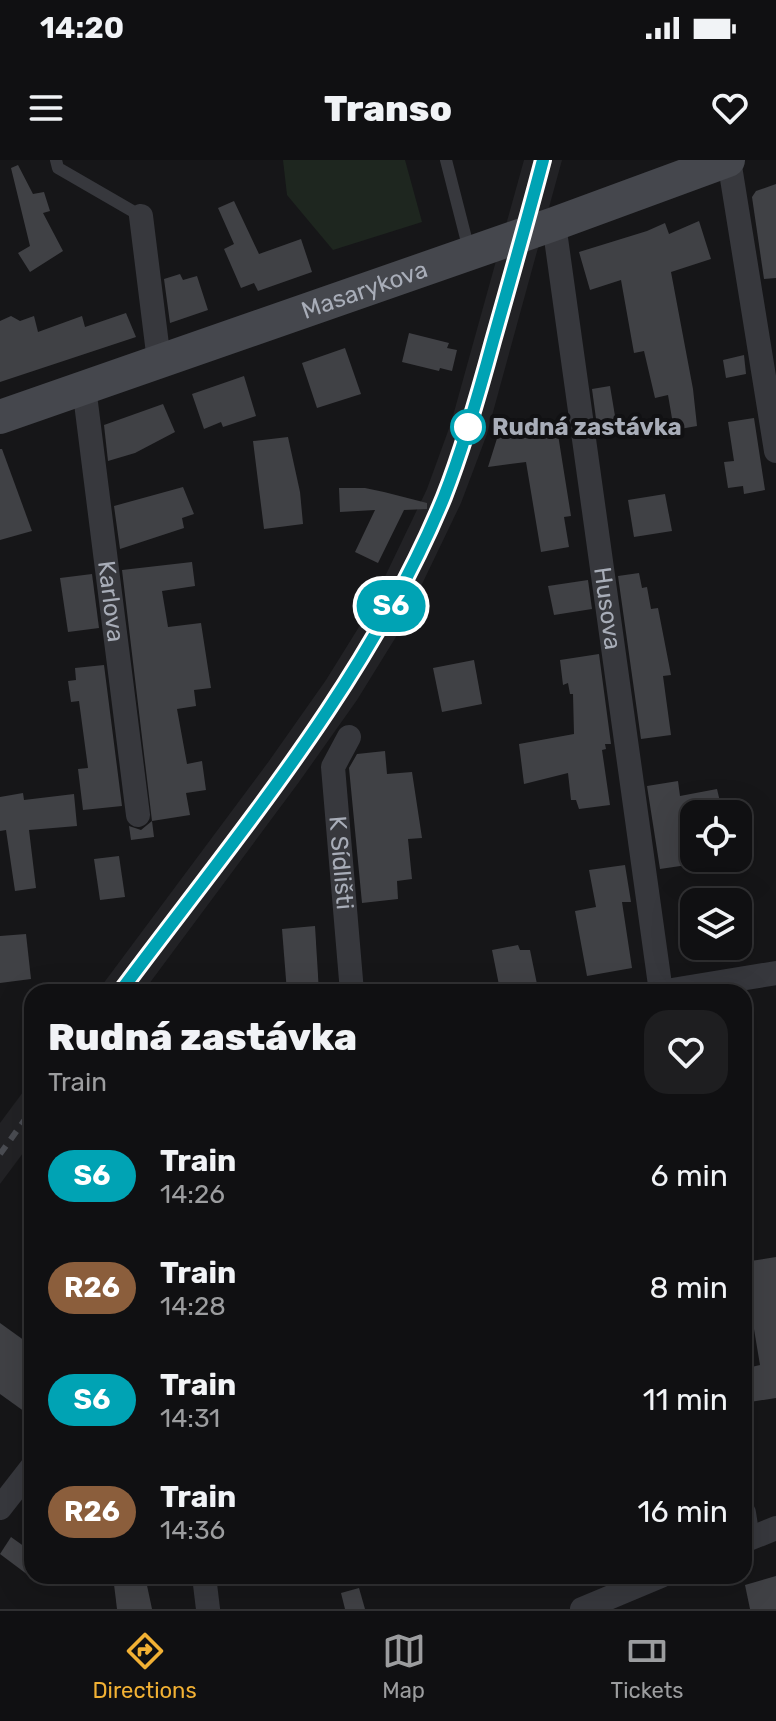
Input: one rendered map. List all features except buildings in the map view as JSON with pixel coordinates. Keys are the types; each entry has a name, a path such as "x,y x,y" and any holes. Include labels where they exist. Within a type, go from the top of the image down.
{"main road":[{"name":"Masarykova","path":"0,417 554,224 728,160"}],"street":[{"path":"728,160 776,451"},
{"path":"141,216 159,361"},
{"name":"Husova","path":"554,224 659,984"},
{"name":"Karlova","path":"84,387 138,815"},
{"name":"K Sídlišti","path":"349,737 333,767 351,984"},
{"path":"709,984 776,973"},
{"path":"0,1508 24,1477"},
{"path":"752,1538 776,1528"},
{"path":"205,1584 208,1609"},
{"path":"582,1609 642,1584"}],"lane":[{"path":"56,160 58,168 141,216"},
{"path":"446,160 470,253"}],"shaded area":[{"path":"283,160 405,160 422,222 333,250 287,195"},
{"path":"524,160 562,160 487,434 461,503 399,632 357,700 299,782 149,984 103,984 269,761 326,680 367,614 427,489 451,423"},
{"path":"24,1091 24,1152 0,1184 0,1123"}],"railway":[{"path":"126,984 298,754 378,629 413,564 444,497 465,439 543,160"},
{"path":"0,1154 24,1121"}],"train":[{"name":"S6","path":"126,984 284,771 383,623 444,496 468,427 543,160"}],"place":[{"name":"Rudná zastávka","path":"468,427"}]}
